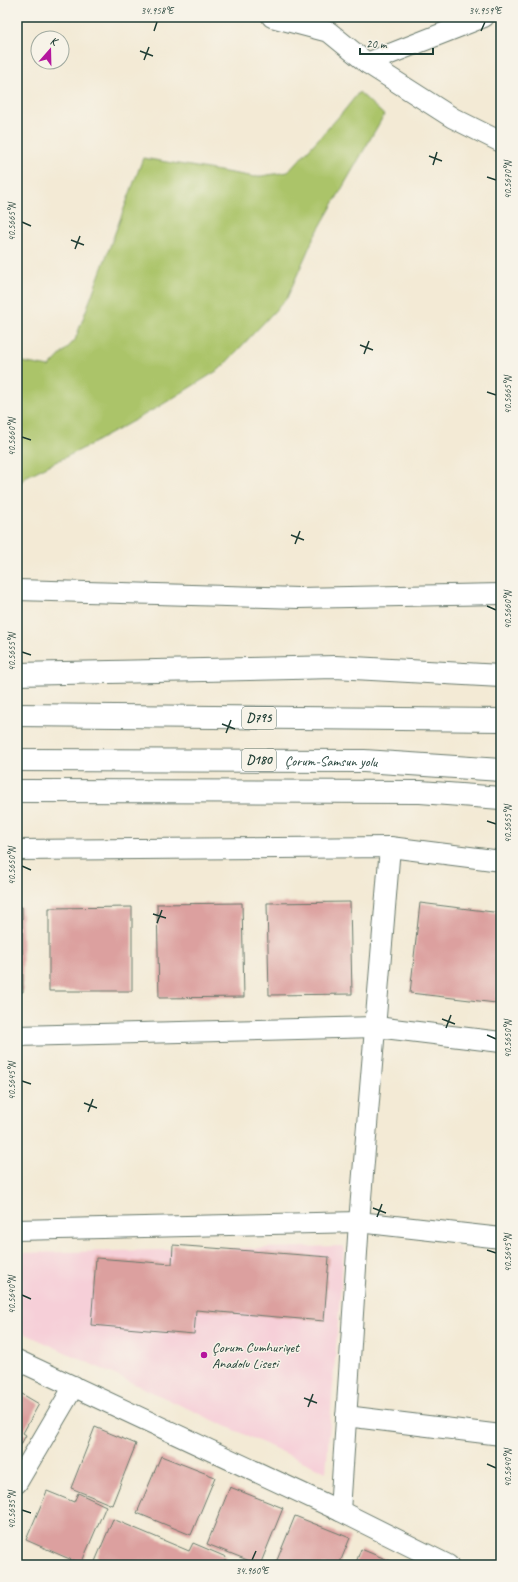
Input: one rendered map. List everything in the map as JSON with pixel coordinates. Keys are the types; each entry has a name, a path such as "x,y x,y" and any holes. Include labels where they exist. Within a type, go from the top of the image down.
{"highway":[{"path":"17,674 334,667 501,676"},
{"name":"D795","path":"17,715 501,720"},
{"name":"Çorum-Samsun yolu","path":"17,760 364,761 501,770"},
{"path":"17,791 420,792 501,798"}],"street":[{"path":"272,17 329,32 367,63 453,118 501,142"},
{"path":"367,63 484,17"},
{"path":"17,590 298,598 501,594"},
{"path":"17,850 390,847 501,861"},
{"path":"340,1511 359,1222 390,847"},
{"path":"17,1036 376,1027 501,1042"},
{"path":"17,1230 359,1222 501,1238"},
{"path":"17,1360 340,1511 448,1565"},
{"path":"17,1483 74,1386"},
{"path":"346,1416 501,1435"}],"shaded area":[{"name":"Çorum Cumhuriyet Anadolu Lisesi","path":"344,1246 326,1472 17,1330 17,1253"}],"green space":[{"path":"359,92 384,115 313,239 287,298 220,369 160,406 90,445 25,477 17,487 17,361 49,367 75,340 143,158 255,177 288,172 343,112"}],"building":[{"path":"350,902 352,994 269,995 267,903"},
{"path":"242,903 244,997 159,998 157,904"},
{"path":"420,903 501,913 501,958 496,1003 410,993"},
{"path":"17,907 22,907 23,992 17,992"},
{"path":"132,907 132,991 49,991 49,908"},
{"path":"173,1245 329,1257 324,1321 196,1310 194,1334 91,1325 96,1258 172,1264"},
{"path":"17,1391 39,1404 23,1433 26,1435 17,1452"},
{"path":"95,1427 136,1444 112,1505 71,1488"},
{"path":"161,1456 215,1477 191,1535 137,1513"},
{"path":"230,1487 283,1508 260,1565 207,1544"},
{"path":"47,1491 74,1502 78,1493 106,1506 81,1564 26,1540"},
{"path":"295,1516 350,1538 339,1565 275,1565"},
{"path":"113,1519 189,1551 193,1543 226,1557 223,1565 94,1564"},
{"path":"361,1549 400,1565 355,1565"}],"place":[{"name":"Çorum Cumhuriyet Anadolu Lisesi","path":"204,1355"}]}
